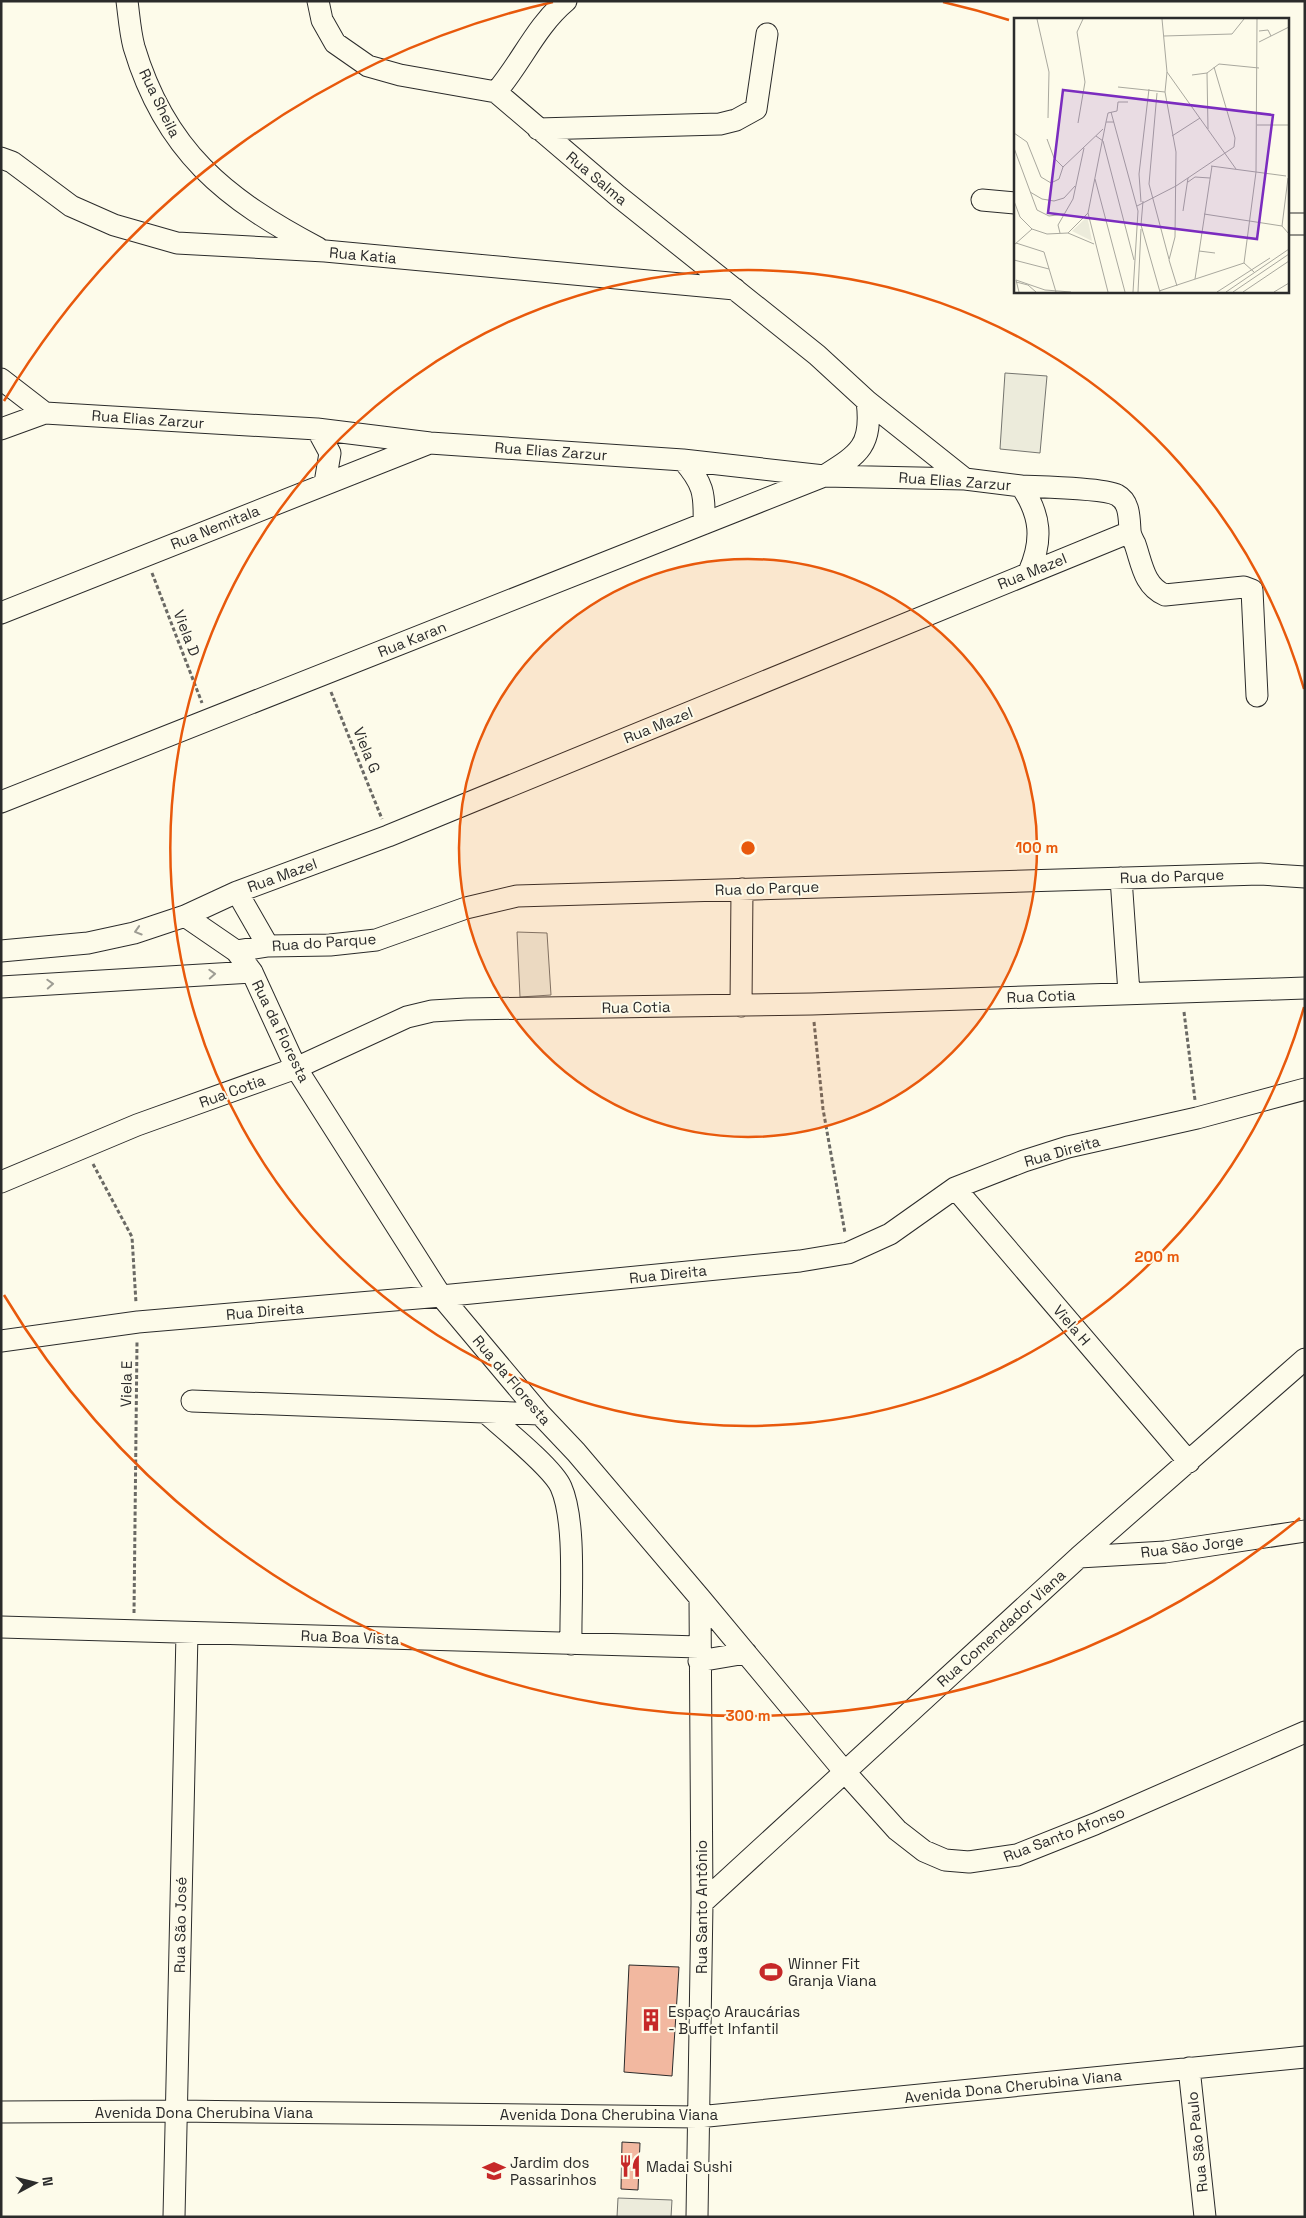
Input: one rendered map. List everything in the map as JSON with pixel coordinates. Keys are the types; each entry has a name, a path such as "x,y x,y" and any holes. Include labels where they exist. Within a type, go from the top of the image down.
{"street":[{"name":"Rua Sheila","path":"127,1 133,45 149,88 178,142 210,177 245,205 278,227 325,252"},
{"path":"318,1 322,20 335,43 368,66 400,75 496,92 514,70 540,30 557,8 566,1"},
{"path":"538,130 720,124 736,120 756,109 767,34"},
{"name":"Rua Salma","path":"496,92 538,130 817,355 867,401 965,479"},
{"name":"Rua Katia","path":"5,155 71,206 114,225 177,243 325,252 735,289"},
{"path":"982,200 1014,204"},
{"path":"1288,224 1305,224"},
{"path":"1,379 45,413"},
{"path":"824,476 860,450 867,437 870,420 867,401"},
{"path":"1,428 45,413"},
{"name":"Rua Elias Zarzur","path":"45,413 317,430 430,443 683,460 824,476 965,479 1021,486 1032,502 1039,540 1030,572"},
{"path":"317,430 330,453 325,483"},
{"name":"Rua Nemitala","path":"1,613 430,443"},
{"path":"683,460 702,487 705,497 704,523"},
{"name":"Rua Karan","path":"1,802 824,476"},
{"path":"1021,486 1102,492 1118,496 1127,506 1130,532 1143,570 1155,591 1165,595 1244,587 1252,590 1257,696"},
{"name":"Rua Mazel","path":"1,951 88,943 134,933 185,916 237,892 388,836 1130,532"},
{"name":"Rua do Parque","path":"236,951 268,946 376,940 466,908 517,896 1260,874 1305,877"},
{"path":"1121,878 1129,993"},
{"path":"741,1006 742,889"},
{"path":"237,892 268,946"},
{"name":"Rua da Floresta","path":"185,916 236,951 252,972 296,1068 441,1296 540,1414 576,1452 700,1598 844,1771"},
{"path":"1,986 252,972"},
{"name":"Rua Cotia","path":"1,1182 84,1149 137,1125 296,1068 407,1017 432,1011 741,1006 1305,988"},
{"name":"Rua Direita","path":"1,1341 138,1322 800,1262 848,1253 890,1234 955,1188 1024,1162 1068,1148 1197,1118 1305,1089"},
{"name":"Viela H","path":"955,1188 1189,1462"},
{"name":"Rua Comendador Viana","path":"702,1903 1079,1557 1305,1360"},
{"path":"192,1401 540,1414"},
{"path":"486,1412 551,1472 561,1486 568,1509 570,1533 571,1644"},
{"name":"Rua São Jorge","path":"1079,1557 1165,1552 1305,1531"},
{"name":"Rua Santo Antônio","path":"696,2217 702,1903 700,1598"},
{"name":"Rua Boa Vista","path":"1,1627 571,1644 699,1654 746,1653"},
{"name":"Rua São José","path":"174,2217 187,1633"},
{"name":"Rua Santo Afonso","path":"844,1771 897,1830 924,1851 945,1860 969,1862 1017,1855 1104,1820 1305,1732"},
{"name":"Avenida Dona Cherubina Viana","path":"1,2112 176,2111 698,2117 1305,2057"},
{"name":"Rua São Paulo","path":"1189,2068 1205,2217"}],"path":[{"name":"Viela D","path":"145,555 208,720"},
{"name":"Viela G","path":"324,674 388,836"},
{"path":"1181,991 1197,1118"},
{"path":"812,1004 823,1108 848,1253"},
{"name":"Viela E","path":"84,1149 132,1237 138,1322 134,1631"}],"shaded area":[{"path":"1005,373 1047,376 1040,453 1000,449"},
{"path":"517,932 547,933 551,995 520,997"},
{"path":"618,2198 672,2200 671,2217 617,2217"}],"building":[{"name":"Espaço Araucárias - Buffet Infantil","path":"629,1965 679,1967 672,2076 624,2072"},
{"name":"Madai Sushi","path":"622,2142 640,2143 638,2190 621,2189"}],"place":[{"name":"Winner Fit Granja Viana","path":"771,1972"},
{"name":"Espaço Araucárias - Buffet Infantil","path":"651,2020"},
{"name":"Madai Sushi","path":"630,2166"},
{"name":"Jardim dos Passarinhos","path":"494,2171"}]}
